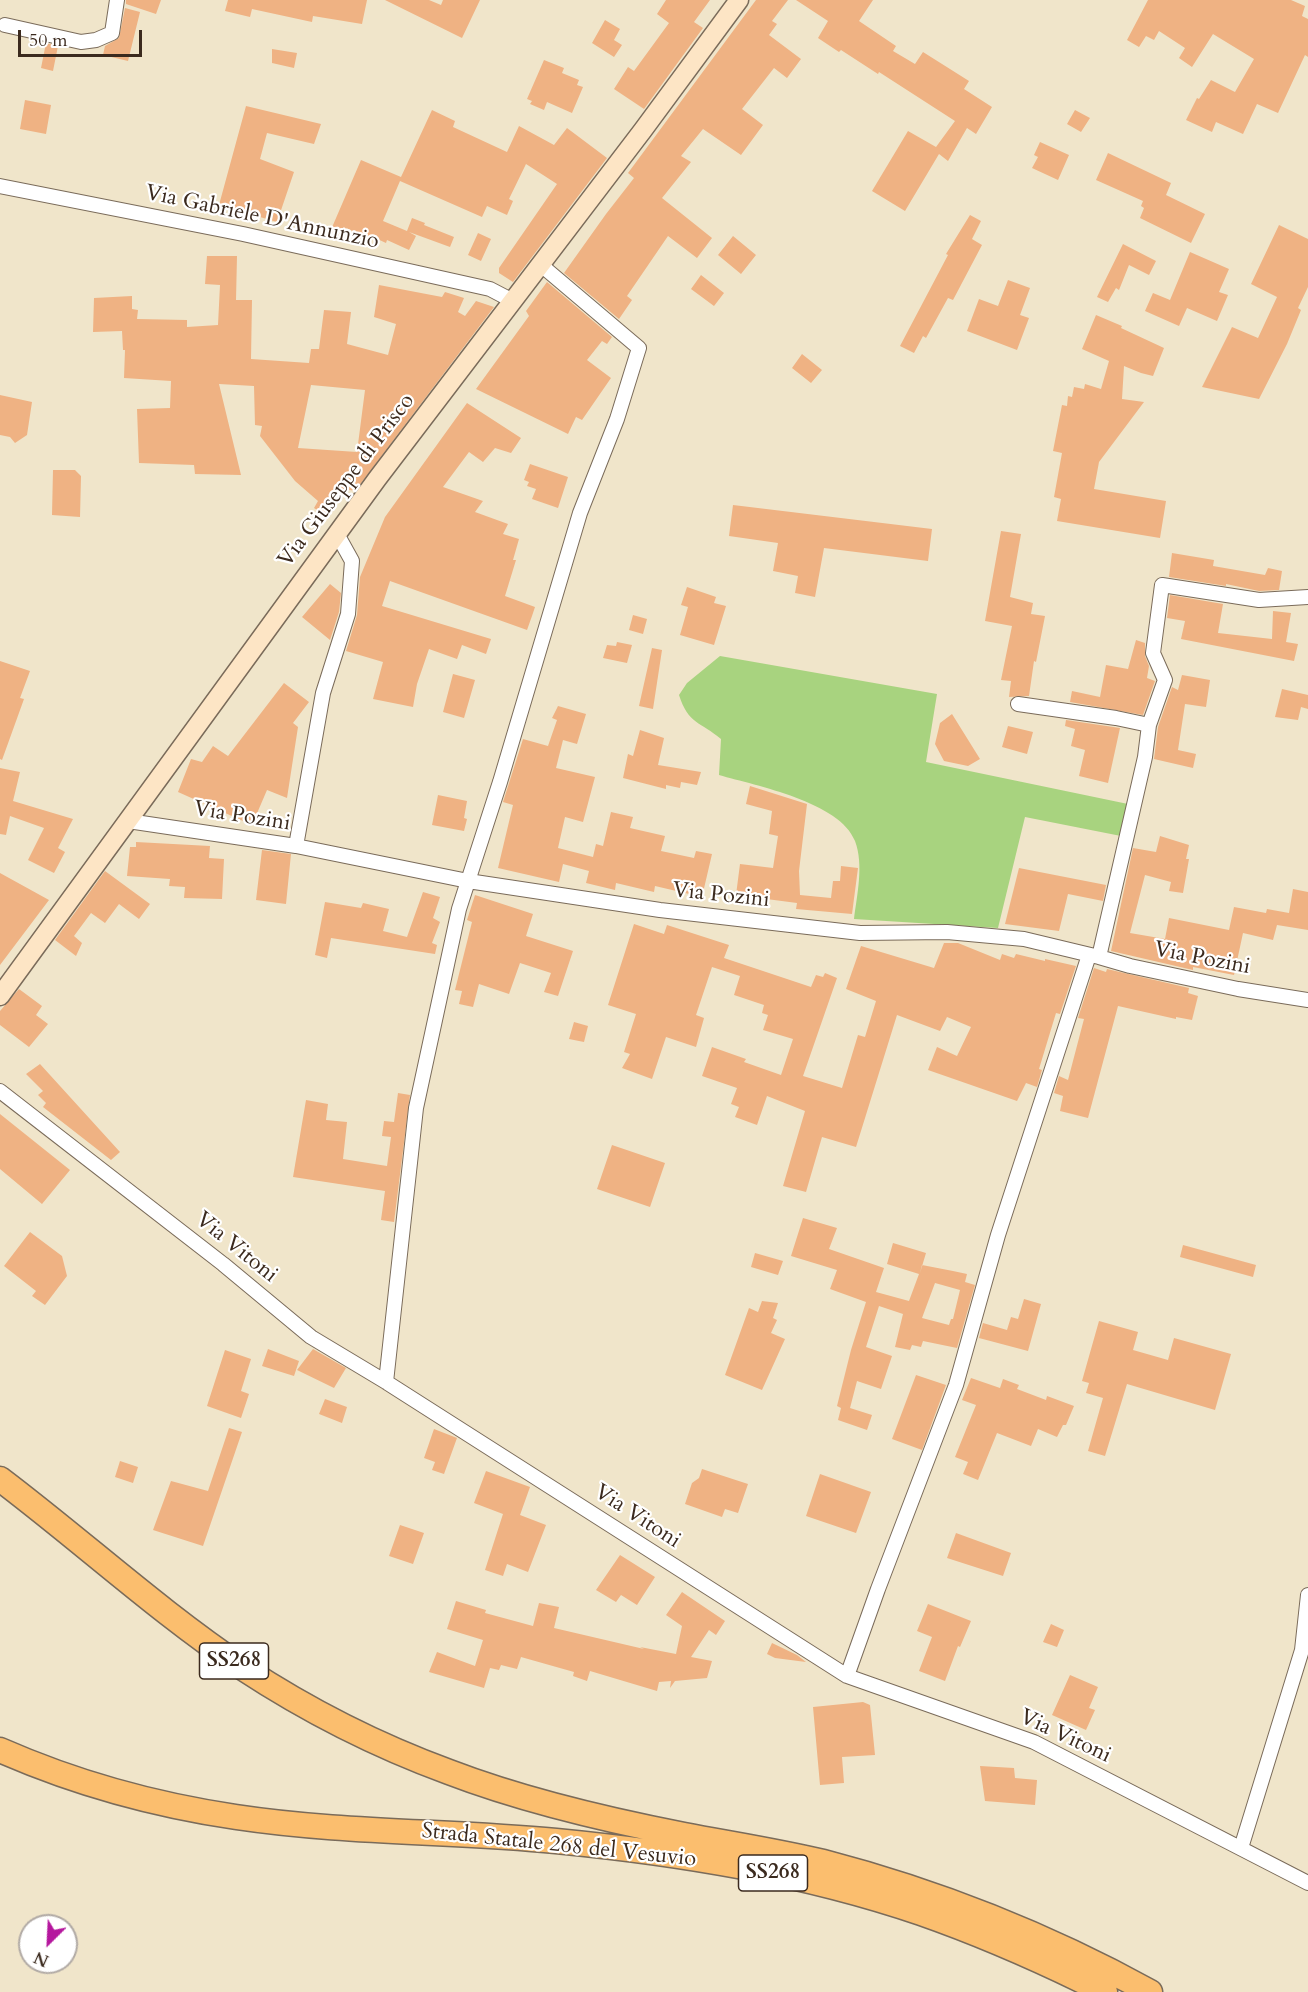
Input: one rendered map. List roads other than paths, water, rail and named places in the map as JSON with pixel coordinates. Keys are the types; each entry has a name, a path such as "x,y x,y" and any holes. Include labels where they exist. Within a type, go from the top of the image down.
{"highway":[{"name":"Strada Statale 268 del Vesuvio","path":"0,1479 181,1623 244,1668 310,1708 379,1742 450,1773 501,1789 618,1821 821,1862 924,1892 1021,1928 1150,1992"},
{"name":"Strada Statale 268 del Vesuvio","path":"0,1750 92,1785 184,1808 238,1817 293,1823 556,1841 749,1868 816,1882 909,1909 964,1929 1040,1960 1105,1992"}],"main road":[{"name":"Via Giuseppe di Prisco","path":"0,996 337,534 739,0"}],"street":[{"path":"5,25 81,42 96,40 112,33 117,0"},
{"name":"Via Gabriele D'Annunzio","path":"0,186 243,234 479,286 513,301"},
{"path":"386,1382 416,1108 459,909 548,624 580,513 617,419 639,348 541,264"},
{"path":"296,846 322,693 348,614 352,561 337,534"},
{"path":"848,1676 878,1589 956,1385 974,1328 998,1235 1094,956 1145,758 1149,725 1165,680 1153,653 1162,585 1259,600 1308,597"},
{"path":"1018,704 1149,725"},
{"name":"Via Pozini","path":"128,821 296,846 468,881 660,910 860,933 948,932 1024,939 1141,969 1308,1000"},
{"name":"Via Vitoni","path":"0,1091 223,1264 310,1337 386,1382 848,1676 1034,1742 1308,1883"},
{"path":"1241,1848 1305,1648 1308,1595"}]}
